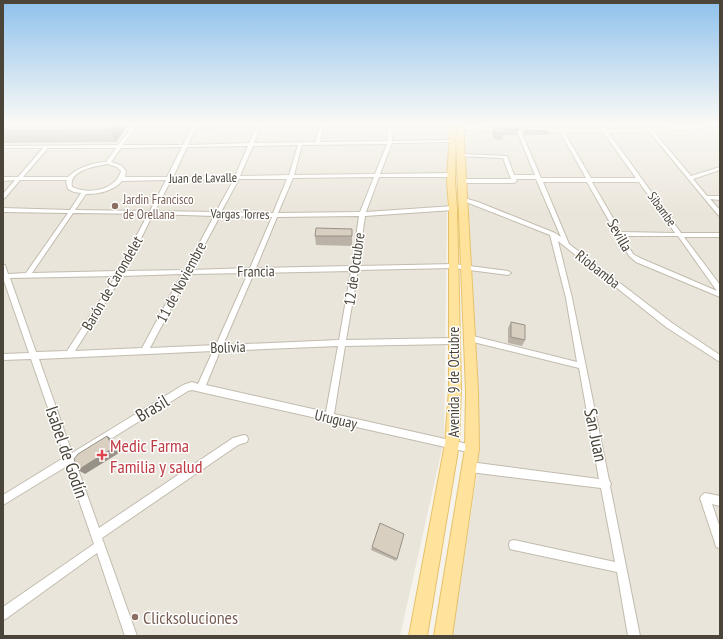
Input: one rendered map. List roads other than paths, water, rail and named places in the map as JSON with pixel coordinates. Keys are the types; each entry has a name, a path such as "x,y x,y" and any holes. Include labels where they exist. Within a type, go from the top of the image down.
{"main road":[{"name":"Avenida 9 de Octubre","path":"418,636 452,444 455,389 453,341 464,200 457,178 454,155"},
{"name":"Avenida 9 de Octubre","path":"443,636 472,449 472,391 469,338 453,208 461,155"}],"street":[{"path":"3,197 40,155"},
{"path":"108,164 114,155"},
{"name":"Barón de Carondelet","path":"69,354 120,274 180,155"},
{"name":"11 de Noviembre","path":"144,352 237,178 247,155"},
{"path":"202,387 291,176 297,155"},
{"name":"12 de Octubre","path":"329,417 343,343 362,214 386,155"},
{"path":"461,155 505,157 513,179"},
{"path":"529,155 567,245"},
{"name":"Sevilla","path":"575,155 619,234 634,257 720,294"},
{"name":"Sibambe","path":"622,155 720,290"},
{"path":"671,155 720,214"},
{"path":"3,180 70,178 86,167 108,164 114,164 122,168 124,175 122,179 106,189 84,193 73,191 70,188 68,182 70,178"},
{"path":"691,178 720,168"},
{"name":"Juan de Lavalle","path":"122,179 378,176 640,180"},
{"path":"27,276 84,193"},
{"path":"706,197 720,198"},
{"name":"Riobamba","path":"464,200 476,203 553,234 669,325 720,359"},
{"name":"Vargas Torres","path":"3,210 275,215 362,214 453,208"},
{"name":"San Juan","path":"553,234 569,298 606,484 620,568 634,636"},
{"path":"619,234 720,236"},
{"name":"Francia","path":"4,273 27,276 460,266 508,274"},
{"name":"Isabel de Godín","path":"4,273 34,355 130,636"},
{"path":"469,338 582,366"},
{"name":"Bolivia","path":"3,357 343,343 453,341"},
{"name":"Brasil","path":"3,500 69,458 186,388 192,386 202,387"},
{"name":"Uruguay","path":"202,387 472,449"},
{"path":"3,614 98,541 236,441 244,439"},
{"path":"470,467 606,484"},
{"path":"720,501 705,498 720,543"},
{"path":"514,545 620,568"}],"place":[{"name":"Jardin Francisco de Orellana","path":"115,206"},
{"name":"Medic Farma Familia y salud","path":"102,455"},
{"name":"Clicksoluciones","path":"135,617"}]}
